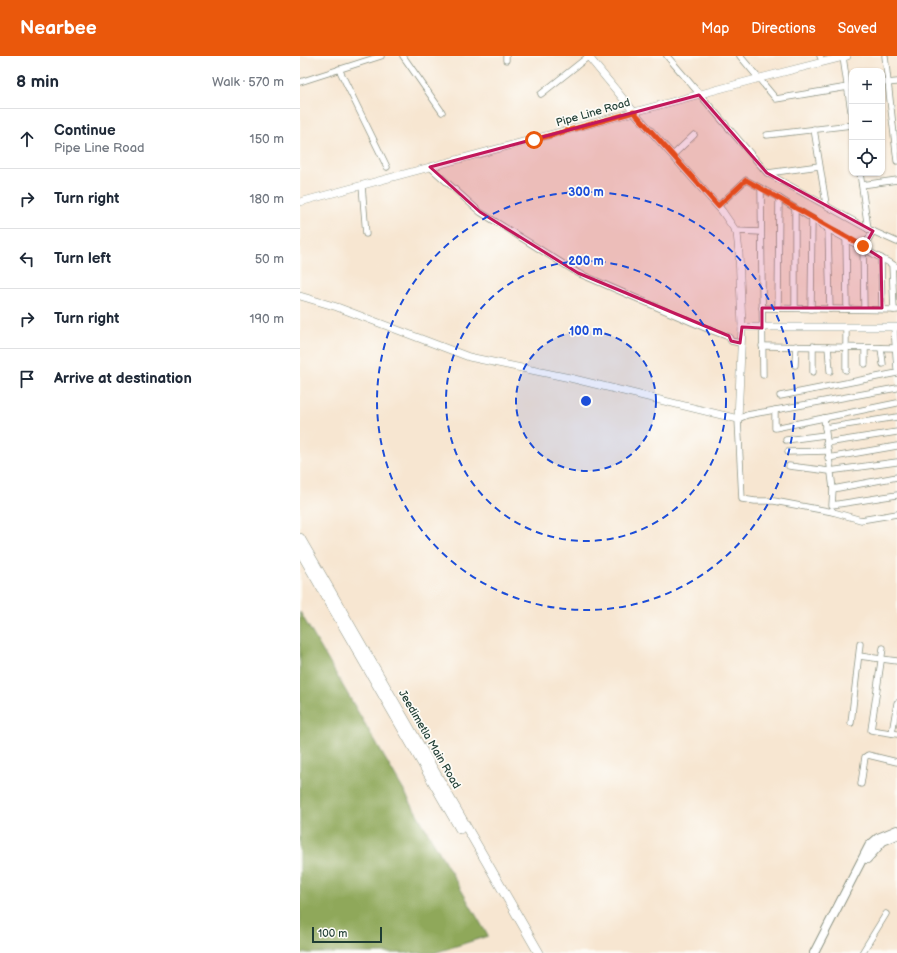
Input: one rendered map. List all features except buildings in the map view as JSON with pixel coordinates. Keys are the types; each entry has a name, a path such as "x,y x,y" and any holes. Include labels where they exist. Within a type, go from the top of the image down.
{"main road":[{"name":"Jeedimetla Main Road","path":"300,538 539,953"},
{"name":"Jeedimetla Main Road","path":"300,551 532,953"},
{"path":"814,953 869,846 878,838 897,830"},
{"path":"820,953 869,856 884,841 897,835"}],"street":[{"path":"300,82 381,56"},
{"path":"403,56 442,112"},
{"path":"541,94 588,56 634,112 718,206 736,231 739,253 742,327 740,343 738,419 742,499 774,501 832,509 861,520 897,514"},
{"path":"667,56 767,173 871,230 897,242"},
{"path":"740,56 760,78 776,99 848,87"},
{"path":"845,56 850,104"},
{"name":"Pipe Line Road","path":"300,202 699,95 822,59 845,56"},
{"path":"884,56 887,83 894,118 897,161"},
{"path":"339,69 387,167"},
{"path":"887,83 897,82"},
{"path":"767,135 849,125"},
{"path":"814,129 826,204"},
{"path":"673,154 694,135"},
{"path":"767,173 819,166"},
{"path":"430,167 480,212 578,273 710,330 729,336 731,341 740,343"},
{"path":"860,176 871,230 863,247 864,308"},
{"path":"718,206 746,180 895,266 896,310 882,308 762,308"},
{"path":"862,185 897,180"},
{"path":"362,186 366,234"},
{"path":"761,189 763,375"},
{"path":"778,308 779,198"},
{"path":"795,208 795,308"},
{"path":"811,308 812,219"},
{"path":"828,228 830,309"},
{"path":"736,231 761,232"},
{"path":"846,238 847,309"},
{"path":"881,258 882,308"},
{"path":"300,296 337,307 469,357 570,378 738,419 747,415 897,388"},
{"path":"742,327 896,327 897,369"},
{"path":"846,327 846,370"},
{"path":"762,346 896,348"},
{"path":"795,365 796,346"},
{"path":"813,346 813,372"},
{"path":"828,347 830,371"},
{"path":"865,348 865,364"},
{"path":"881,348 883,364"},
{"path":"780,396 897,373"},
{"path":"775,410 776,428 897,403"},
{"path":"825,428 897,417"},
{"path":"824,418 829,471 833,490 832,509"},
{"path":"826,443 897,432"},
{"path":"786,440 825,435"},
{"path":"828,458 897,446"},
{"path":"788,452 827,451"},
{"path":"789,466 829,471 897,462"},
{"path":"833,490 897,477"},
{"path":"832,509 897,494"},
{"path":"851,723 860,644"},
{"path":"883,648 871,730 894,733 897,703"},
{"path":"859,656 897,661"},
{"path":"860,784 865,757 868,755 897,762"},
{"path":"862,953 886,914"}],"highlighted area":[{"path":"699,95 767,173 873,231 864,247 881,258 882,308 762,308 762,328 742,327 740,343 731,341 729,336 578,273 480,212 430,167"}],"green space":[{"path":"300,612 488,936 434,953 300,953"}],"route":[{"path":"534,140 634,112 718,206 746,180 828,228 863,246"}]}
